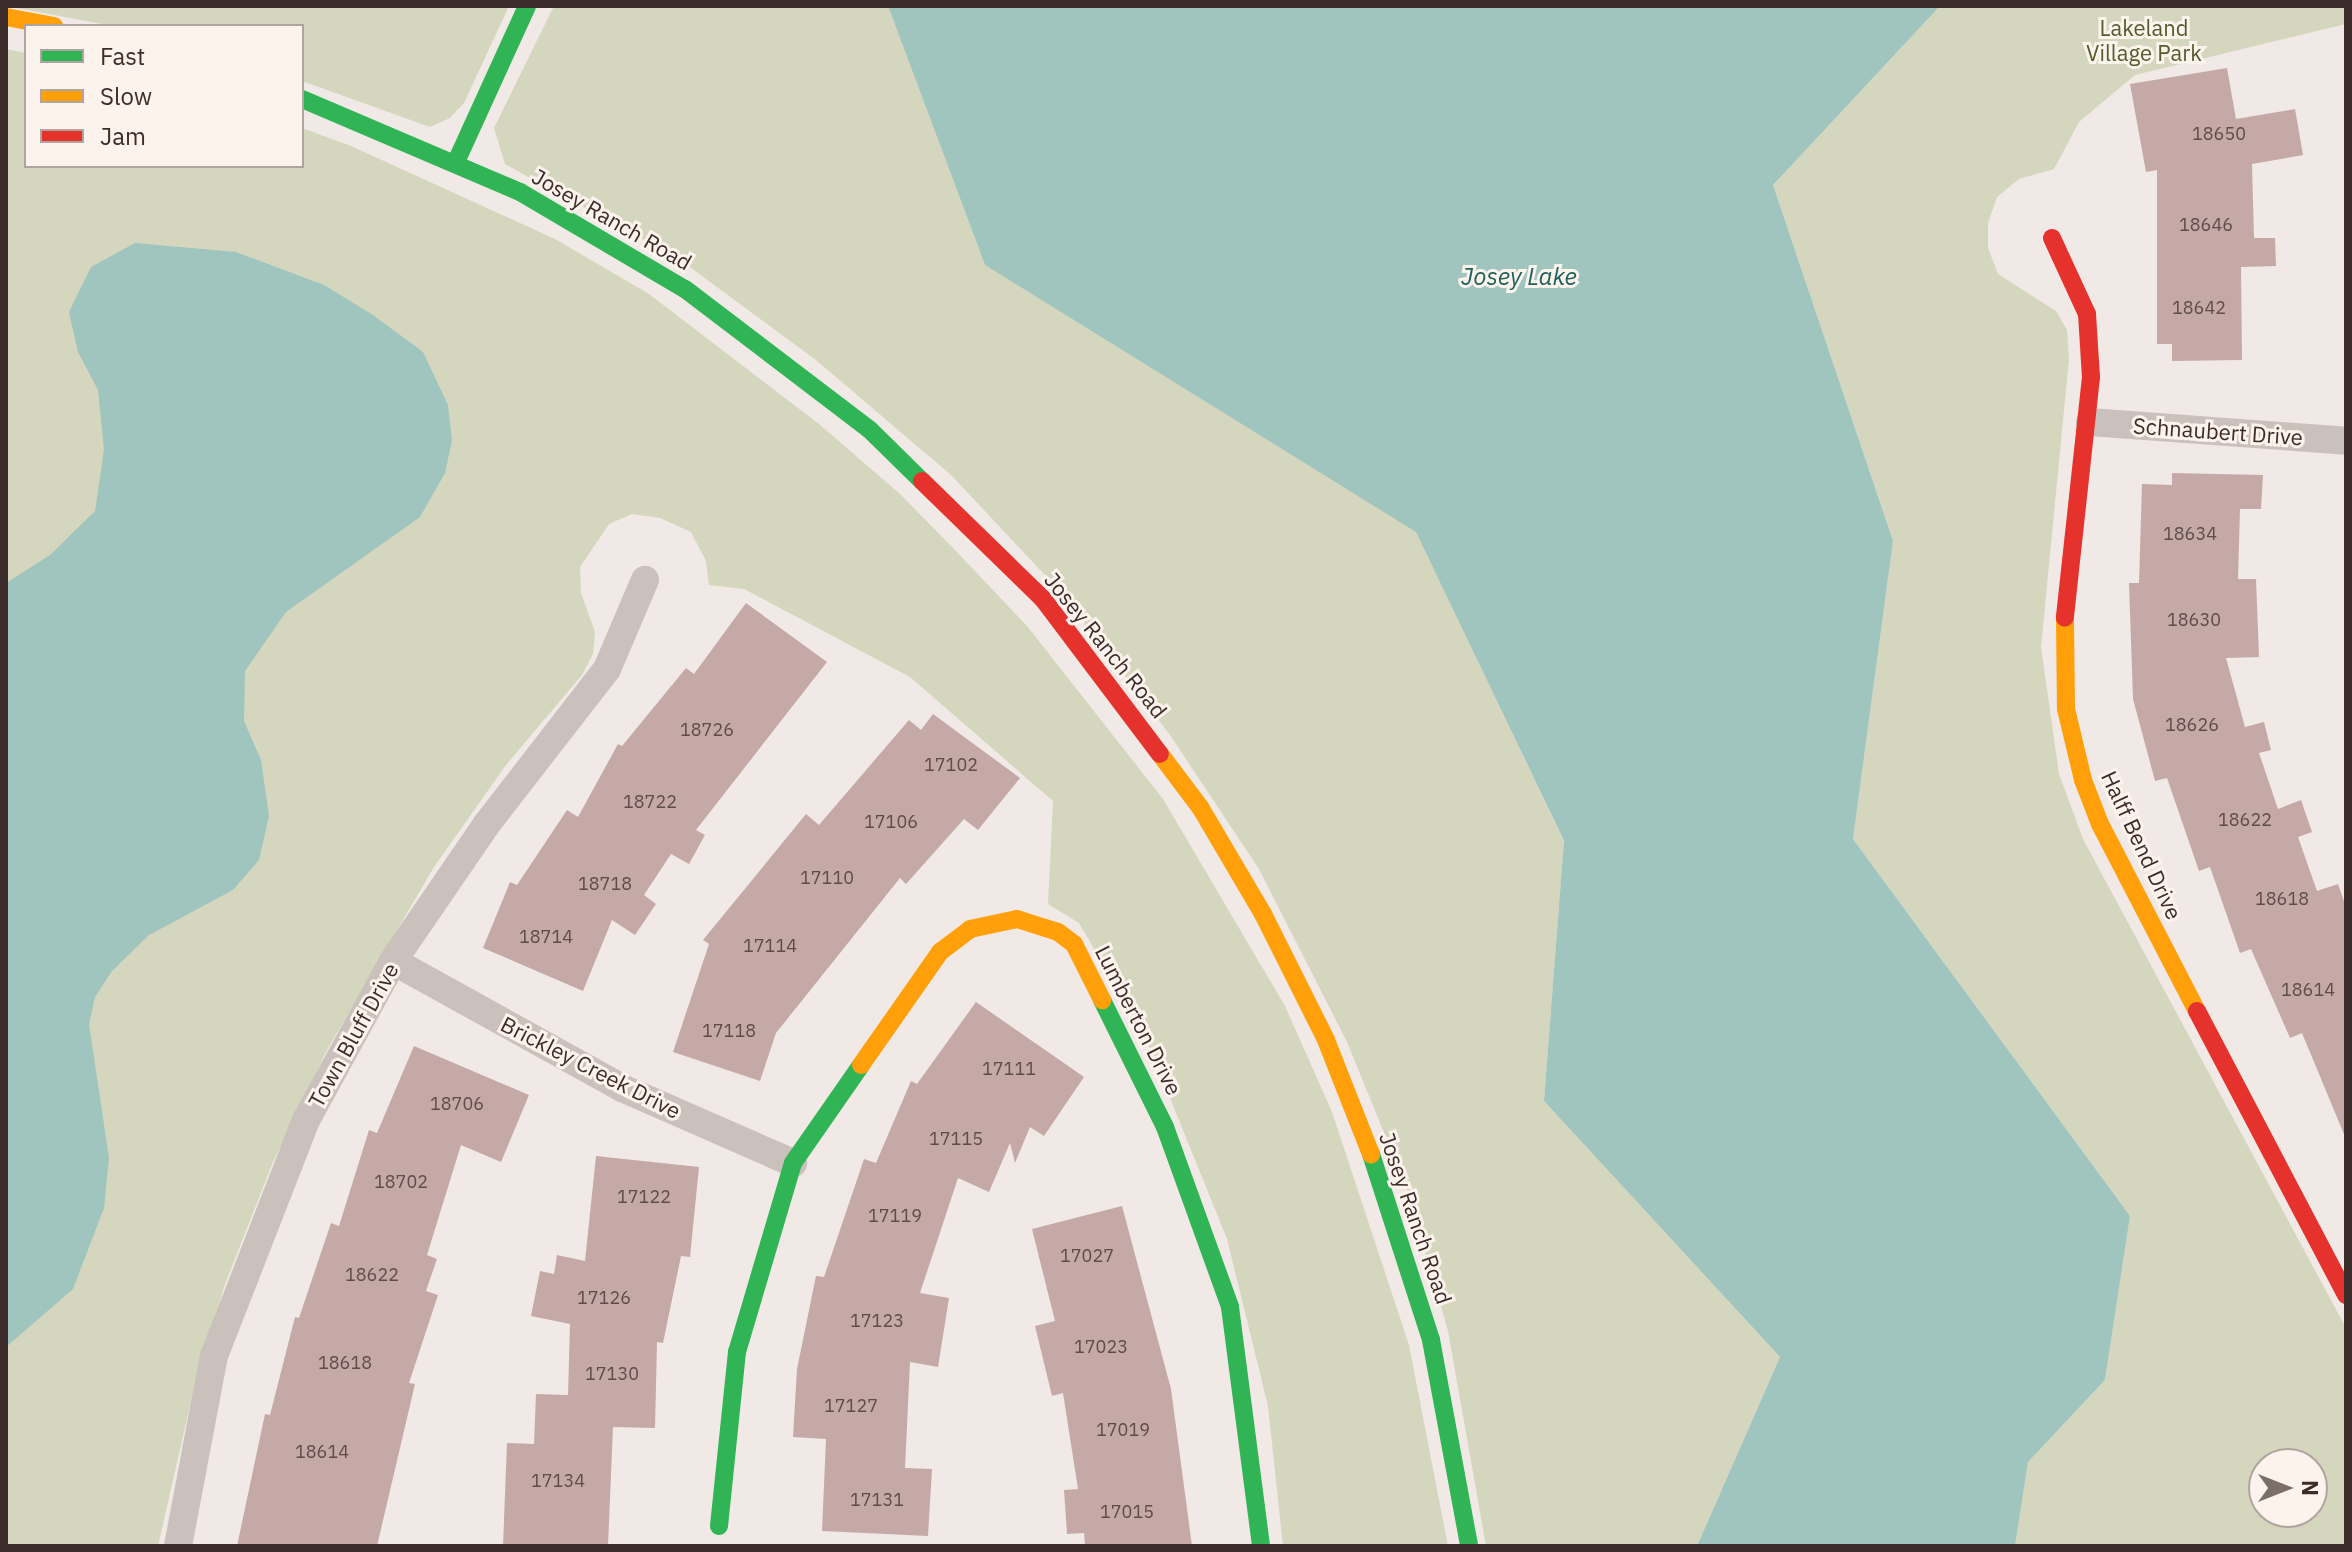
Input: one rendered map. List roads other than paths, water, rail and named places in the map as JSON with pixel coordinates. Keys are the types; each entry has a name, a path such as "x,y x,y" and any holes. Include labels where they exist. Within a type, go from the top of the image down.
{"street":[{"path":"456,162 527,6"},
{"path":"6,17 43,24"},
{"name":"Josey Ranch Road","path":"304,100 456,162 520,192 685,289 790,365 953,507 1043,599 1124,702 1200,807 1263,914 1326,1040 1386,1193 1431,1340 1469,1546"},
{"name":"Halff Bend Drive","path":"2052,238 2087,314 2090,422 2068,560 2062,647 2066,709 2083,780 2100,824 2346,1295"},
{"name":"Schnaubert Drive","path":"2090,422 2346,441"},
{"name":"Town Bluff Drive","path":"178,1546 214,1356 305,1122 393,961 486,825 607,669 645,580"},
{"name":"Lumberton Drive","path":"719,1526 737,1352 793,1163 920,975 960,937 992,922 1017,919 1058,932 1074,944 1165,1127 1230,1307 1261,1546"},
{"name":"Brickley Creek Drive","path":"393,961 622,1088 793,1163"}],"water":[{"name":"Josey Lake","path":"888,6 1940,6 1773,185 1893,541 1853,839 2130,1216 2105,1380 2028,1462 2015,1546 1697,1546 1780,1357 1544,1101 1564,841 1416,532 985,265"},
{"path":"135,243 236,252 324,285 373,315 423,352 448,405 452,440 445,473 420,517 286,612 245,671 244,721 261,760 269,816 259,860 233,890 149,935 112,971 95,997 89,1024 109,1158 104,1208 73,1289 6,1347 6,583 50,555 95,511 104,450 98,390 78,352 69,312 91,267"}],"park label":[{"name":"Lakeland Village Park","path":"2144,40"}]}
